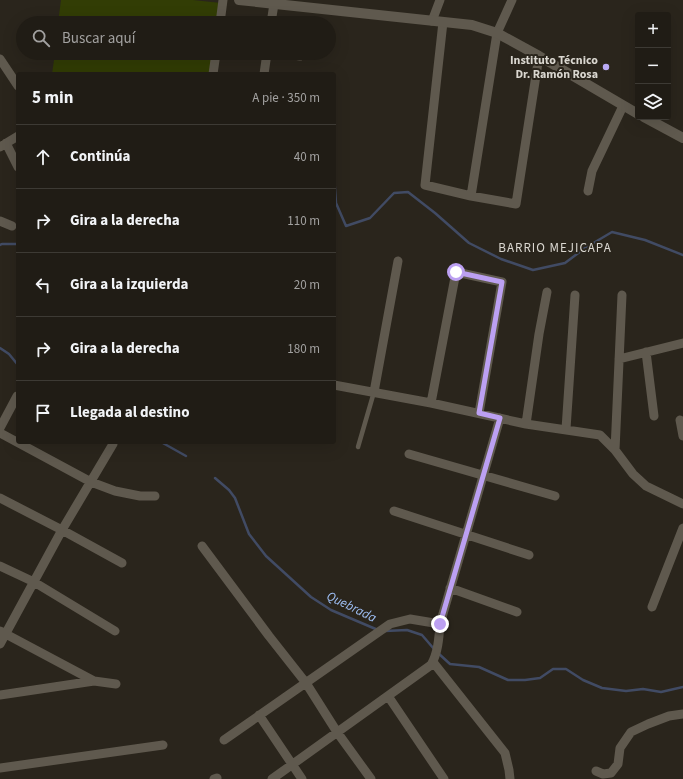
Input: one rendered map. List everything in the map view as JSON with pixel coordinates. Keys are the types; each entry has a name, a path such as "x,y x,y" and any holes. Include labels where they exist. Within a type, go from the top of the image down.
{"street":[{"path":"221,16 223,0"},
{"path":"239,0 472,25 497,33 635,112"},
{"path":"432,21 440,0"},
{"path":"471,196 497,33 512,0"},
{"path":"272,16 274,4"},
{"path":"443,22 424,185 471,196 516,204 539,56"},
{"path":"0,59 16,83"},
{"path":"213,72 215,60"},
{"path":"264,72 266,60"},
{"path":"588,191 592,171 622,106"},
{"path":"650,120 683,138"},
{"path":"16,137 3,145 16,164"},
{"path":"0,221 12,226"},
{"path":"374,392 398,261"},
{"path":"431,402 456,272 502,282 479,413"},
{"path":"526,424 547,292"},
{"path":"566,429 575,295"},
{"path":"614,450 622,295"},
{"path":"619,359 683,343"},
{"path":"646,352 654,416"},
{"path":"336,385 431,402 526,424 600,435 614,450 632,474 646,486 683,504"},
{"path":"0,428 16,398"},
{"path":"272,779 431,665 433,662 438,644 440,624 500,418"},
{"path":"680,420 683,436"},
{"path":"0,433 16,442"},
{"path":"20,444 91,482 115,491 140,496 155,496"},
{"path":"0,644 2,633 34,582 62,530 113,444"},
{"path":"409,454 555,496"},
{"path":"0,498 62,530 122,564"},
{"path":"394,511 529,554"},
{"path":"652,607 683,528"},
{"path":"202,546 306,683 337,732 371,779"},
{"path":"0,566 34,582 115,631"},
{"path":"450,588 517,612"},
{"path":"224,740 390,624 401,620 410,619 440,624"},
{"path":"2,633 94,681"},
{"path":"433,662 505,753 510,779"},
{"path":"0,695 94,681 116,684"},
{"path":"388,696 444,779"},
{"path":"596,771 603,774 611,773 618,764 620,748 631,732 669,716 683,714"},
{"path":"259,716 302,779"},
{"path":"0,768 163,745"}],"lane":[{"path":"358,447 374,392"}],"green space":[{"path":"61,0 193,0 221,3 219,16 59,16"},
{"path":"54,60 213,60 211,72 52,72"}],"waterway":[{"path":"336,203 346,226 370,218 394,193 408,192 435,213 469,243 501,259 533,270 565,263 585,248 612,232 645,240 683,255"},
{"path":"0,245 16,244"},
{"name":"Quebrada","path":"0,348 9,354 16,363"},
{"name":"Quebrada","path":"165,444 186,456"},
{"name":"Quebrada","path":"215,478 229,490 235,498 249,534 266,556 311,597 331,610 378,630"},
{"name":"Quebrada","path":"385,631 407,630 422,635 434,649"},
{"name":"Quebrada","path":"438,653 450,664 479,667 508,680 540,678 553,669 566,669 583,680 602,688 626,691 643,689 661,692 683,687"}],"place":[{"name":"Instituto Técnico Dr. Ramón Rosa","path":"606,67"}],"district":[{"name":"BARRIO MEJICAPA","path":"555,247"}],"route":[{"path":"440,624 500,418 479,413 502,282 456,272"}]}
